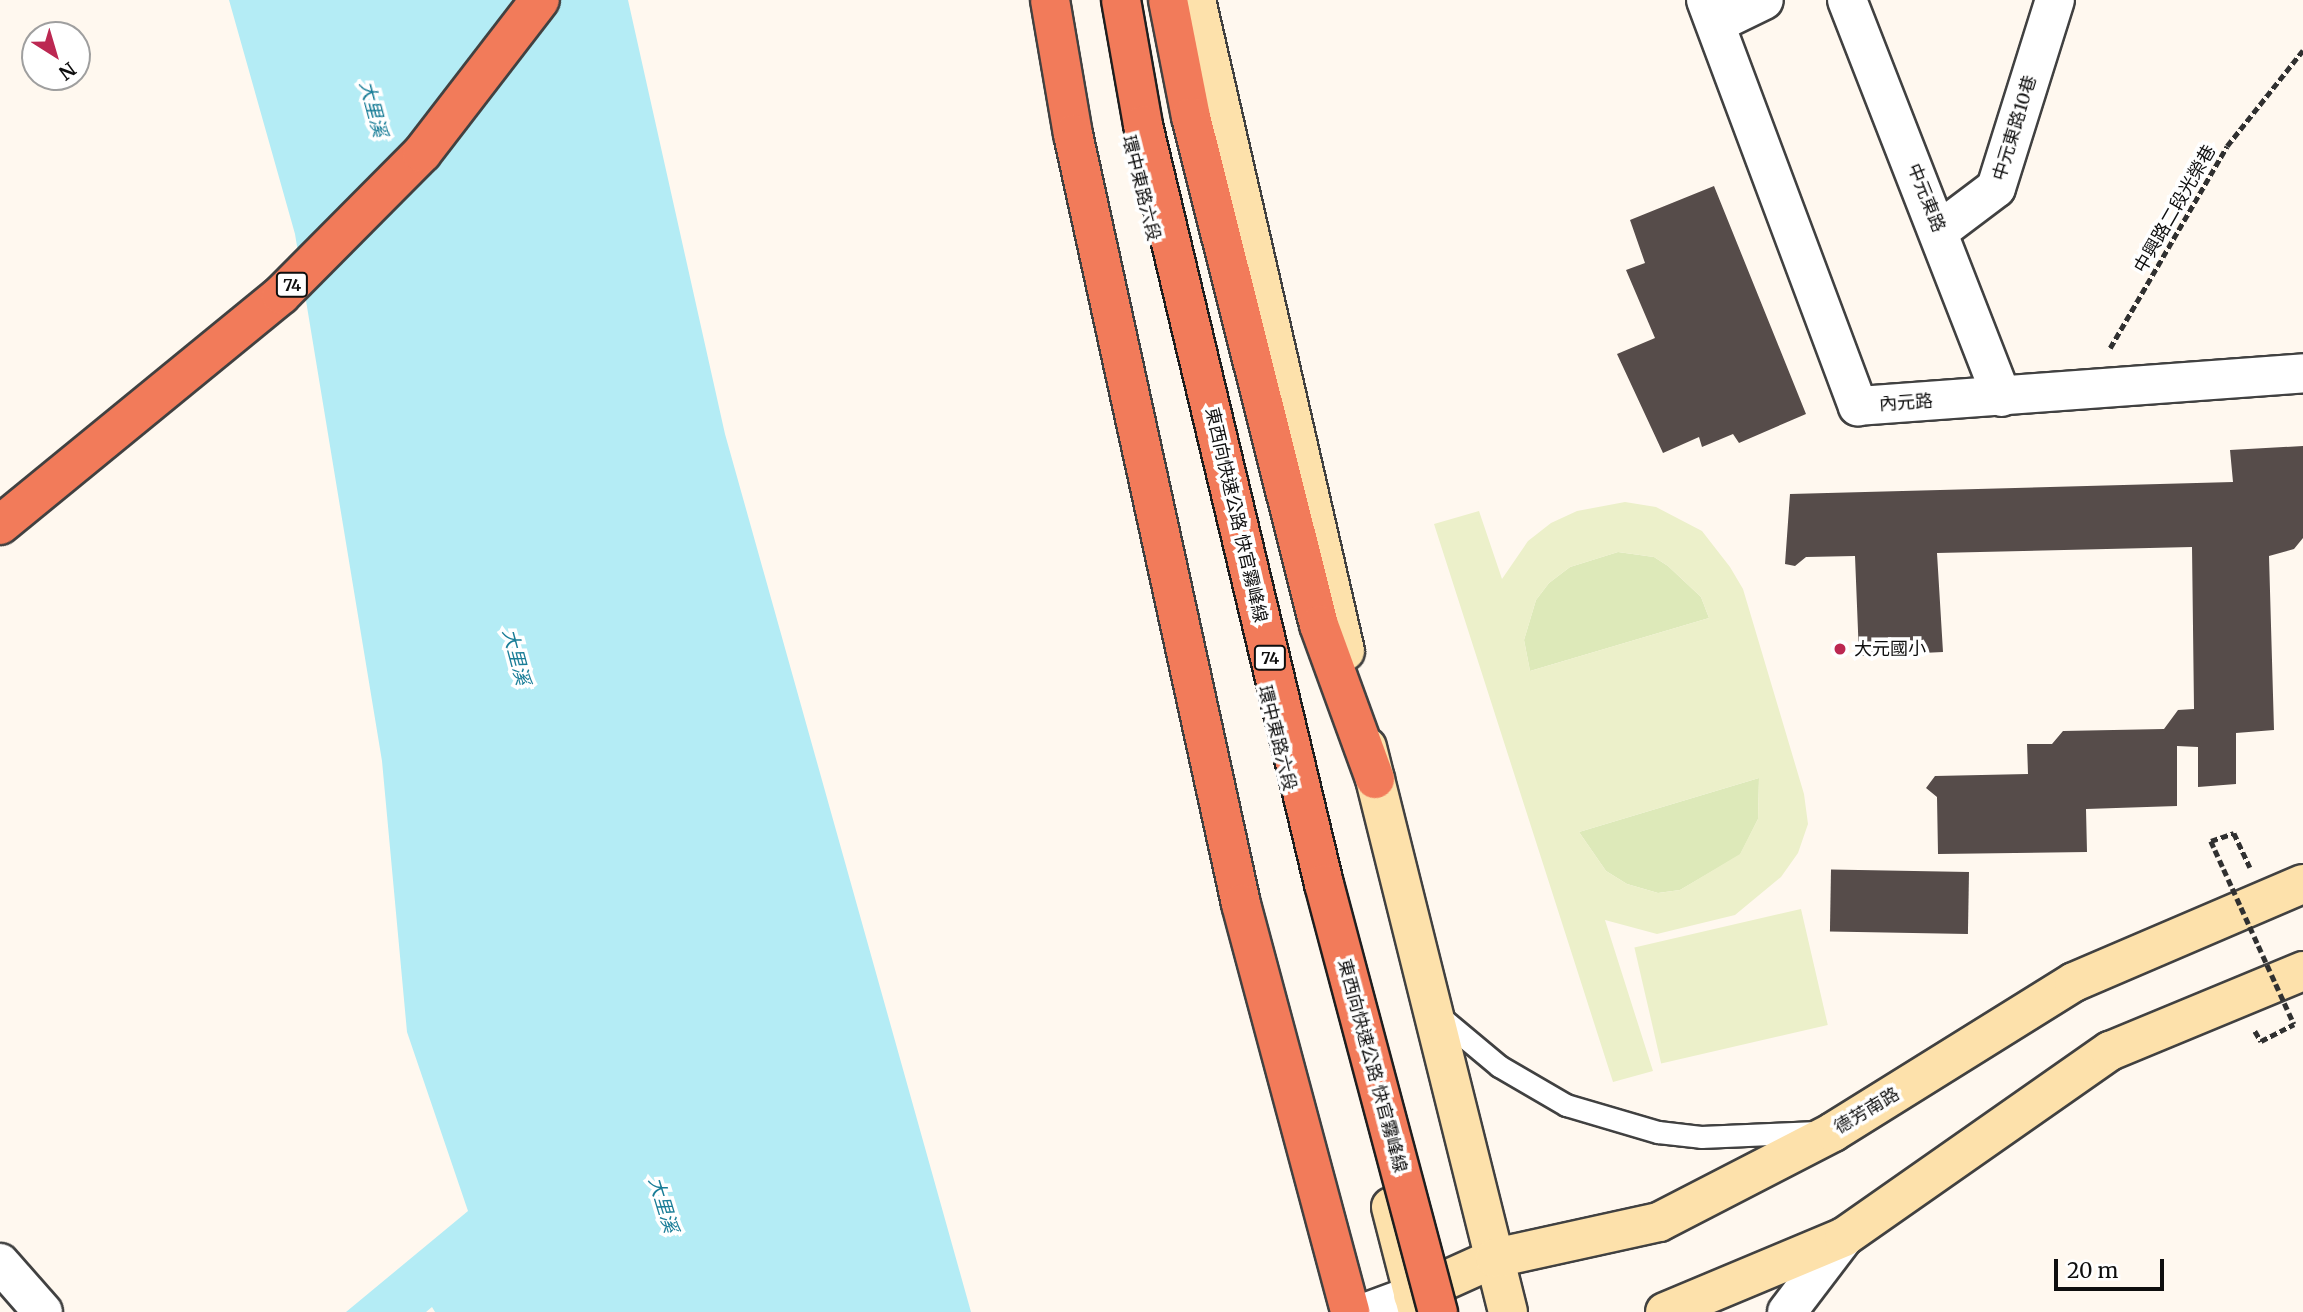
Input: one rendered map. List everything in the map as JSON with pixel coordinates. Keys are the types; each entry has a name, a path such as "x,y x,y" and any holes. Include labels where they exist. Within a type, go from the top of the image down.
{"highway":[{"name":"74","path":"0,525 281,295 422,153 540,0"},
{"path":"1050,0 1073,134 1241,904 1350,1312"},
{"name":"東西向快速公路 快官霧峰線","path":"1121,0 1143,125 1423,1306"},
{"path":"1168,0 1191,117 1319,625 1375,779"}],"street":[{"name":"環中東路六段","path":"1102,0 1127,132 1423,1306"},
{"path":"1196,0 1217,113 1375,779 1430,1009 1508,1312"},
{"path":"1711,11 1764,0"},
{"name":"中元東路","path":"1847,0 1940,231 2002,397"},
{"name":"中元東路10巷","path":"1940,231 1996,188 2054,0"},
{"name":"內元路","path":"1711,11 1858,406 2303,373"},
{"name":"德芳南路","path":"1423,1306 1495,1258 1659,1222 1833,1132 2074,982 2303,884"},
{"path":"1665,1312 1844,1237 2110,1051 2303,971"},
{"path":"1787,1312 1844,1237"},
{"path":"0,1263 43,1312"},
{"path":"1367,1312 1423,1306"}],"lane":[{"path":"1430,1009 1499,1066 1566,1105 1658,1132 1701,1137 1833,1132"}],"path":[{"name":"中興路二段光榮巷","path":"2085,391 2227,146 2303,50"},
{"path":"2234,833 2211,841 2294,1024 2261,1041"}],"green space":[{"path":"1625,502 1656,507 1702,531 1730,567 1743,589 1804,794 1808,824 1798,853 1781,877 1735,915 1657,934 1605,920 1653,1071 1613,1082 1434,524 1479,511 1502,579 1528,541 1551,523 1577,511","holes":["1618,552 1654,557 1668,566 1701,597 1709,618 1530,671 1524,640 1536,600 1549,583 1570,567","1759,778 1758,819 1740,854 1680,890 1658,893 1627,884 1606,871 1579,832"]},
{"path":"1618,552 1654,557 1668,566 1701,597 1709,618 1530,671 1524,640 1536,600 1549,583 1570,567"},
{"path":"1759,778 1758,819 1740,855 1680,890 1658,893 1627,884 1606,871 1579,832"},
{"path":"1801,909 1828,1025 1661,1063 1634,947"}],"water":[{"name":"大里溪","path":"229,0 628,0 725,434 971,1312 435,1312 432,1307 426,1312 346,1312 468,1211 407,1032 382,761 295,234"}],"building":[{"path":"1714,186 1806,414 1739,443 1733,434 1702,447 1699,437 1663,453 1617,354 1655,338 1626,270 1645,263 1630,220"},
{"path":"2303,446 2303,538 2294,549 2269,556 2274,730 2236,733 2236,784 2198,787 2198,747 2177,746 2177,806 2086,809 2087,852 1938,854 1937,797 1926,788 1935,776 2028,774 2027,744 2052,744 2063,731 2164,729 2178,710 2194,709 2192,547 1937,553 1943,652 1859,656 1855,556 1806,557 1795,566 1785,564 1790,494 2233,482 2230,450"},
{"path":"1831,870 1969,872 1968,934 1830,932"}],"place":[{"name":"大元國小","path":"1840,649"}]}
